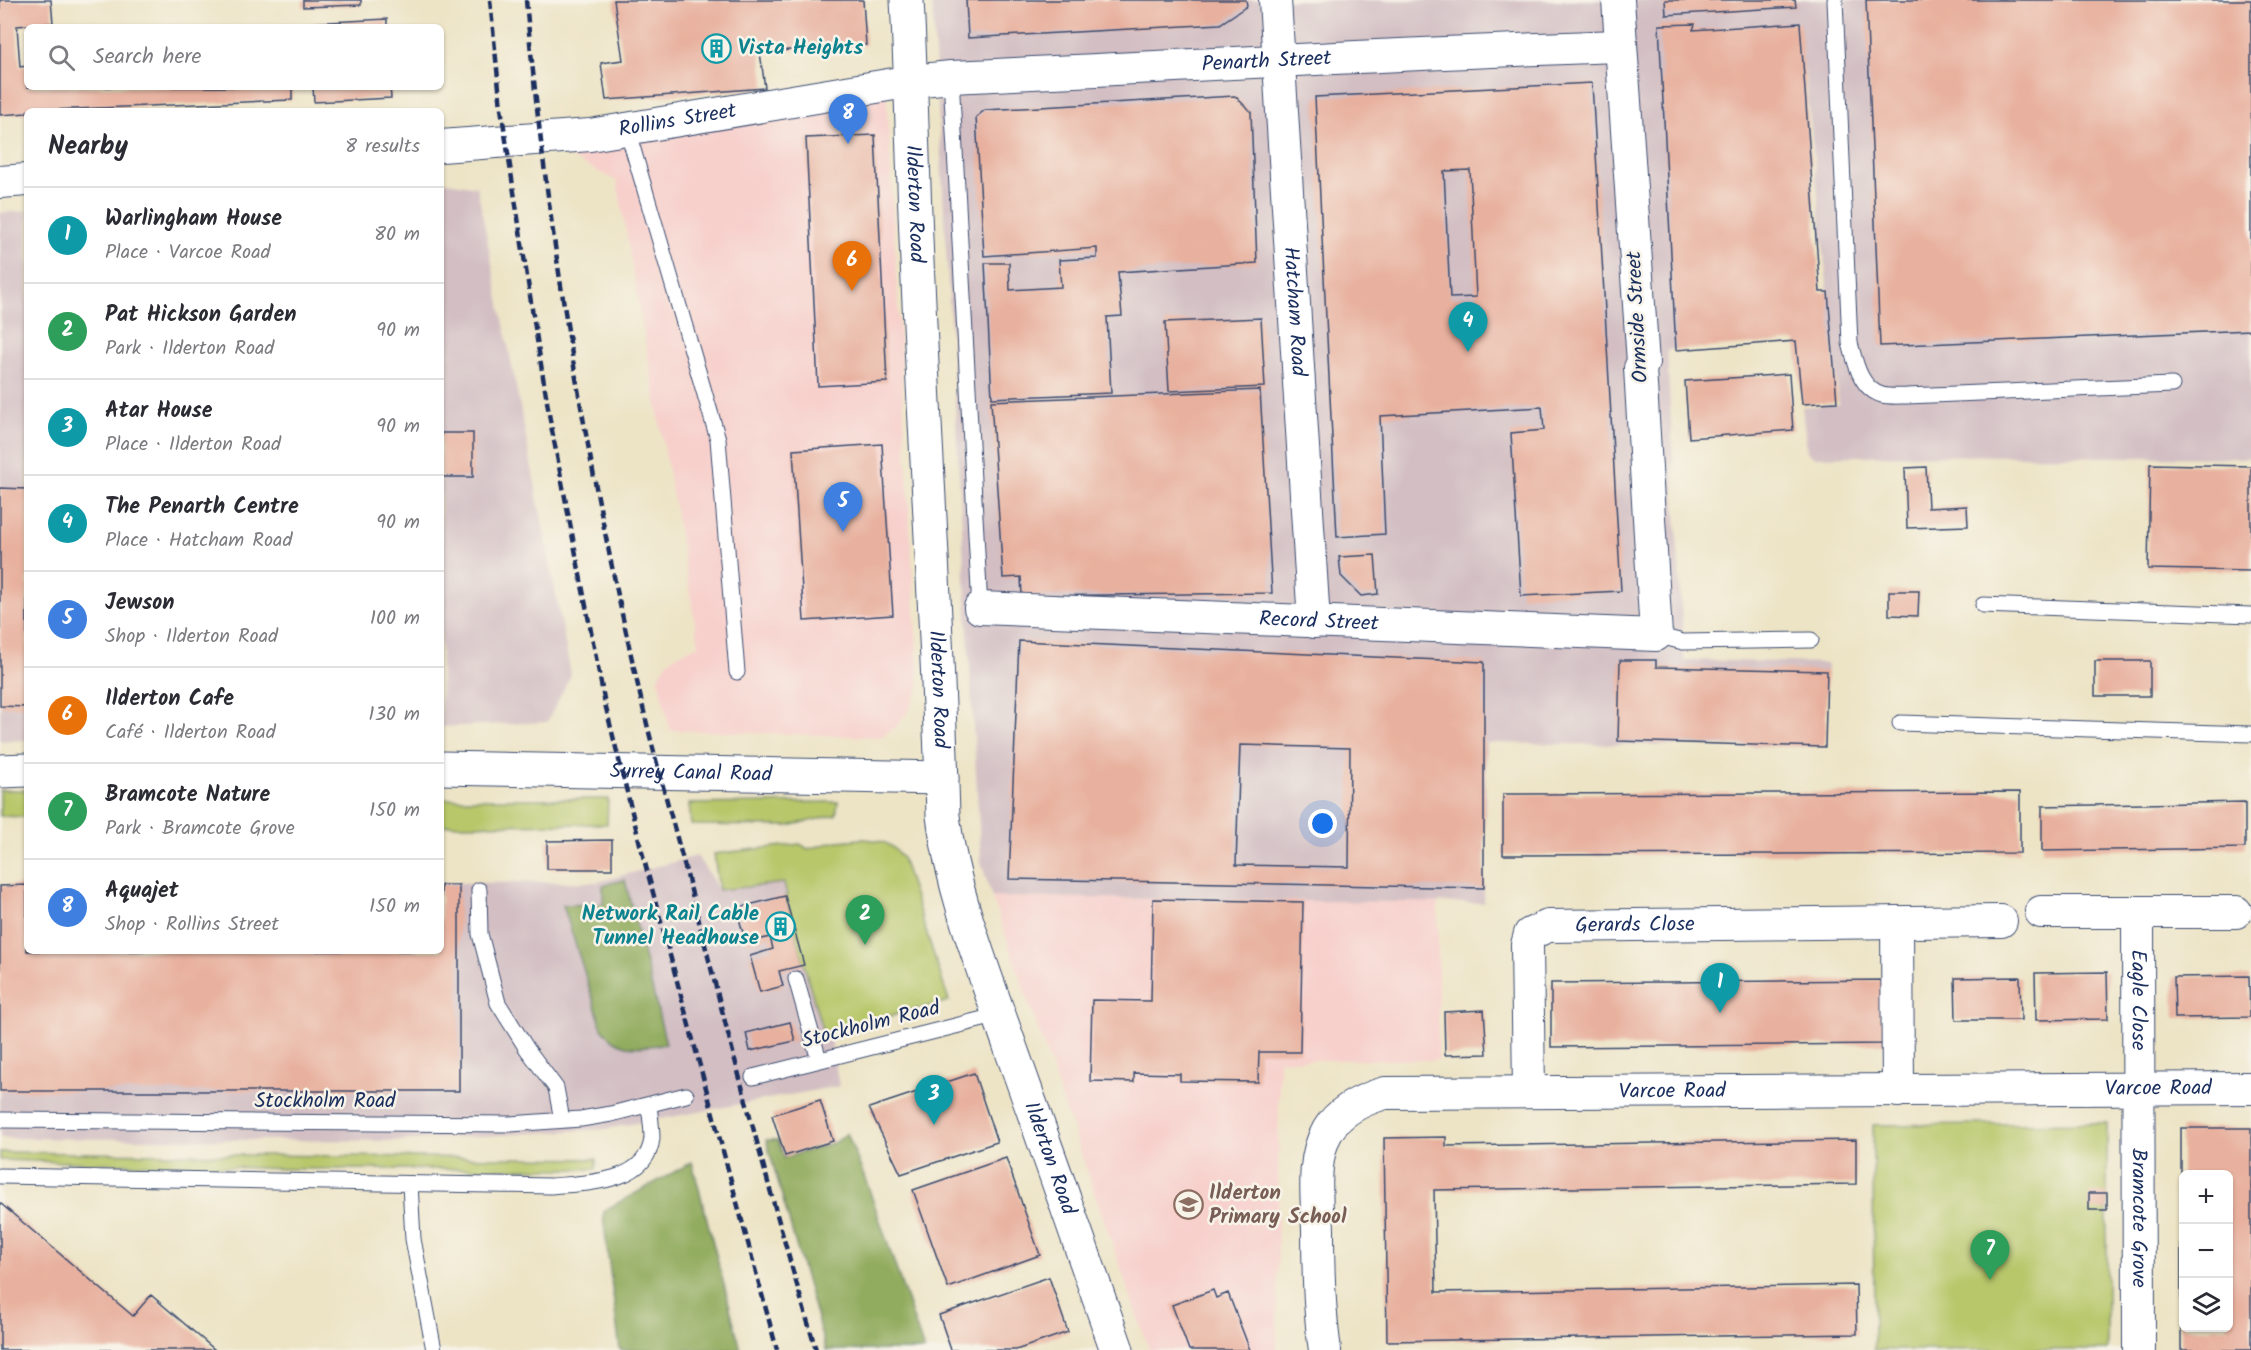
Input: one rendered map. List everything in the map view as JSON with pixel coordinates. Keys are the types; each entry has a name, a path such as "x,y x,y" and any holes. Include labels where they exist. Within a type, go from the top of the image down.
{"street":[{"name":"Ilderton Road","path":"907,0 912,81 918,280 937,618 943,816 951,863 965,911 999,1015 1117,1350"},
{"name":"Hatcham Road","path":"1275,0 1314,622"},
{"name":"Ormside Street","path":"1618,0 1643,363 1640,368 1656,635"},
{"name":"Penarth Street","path":"912,81 951,77 1460,51 1621,46"},
{"name":"Rollins Street","path":"444,146 590,135 912,81"},
{"path":"0,182 24,180"},
{"name":"Record Street","path":"980,608 1656,635"},
{"name":"Surrey Canal Road","path":"444,768 942,778"},
{"path":"0,771 24,770"},
{"path":"2042,912 2236,912"},
{"name":"Eagle Close","path":"2138,912 2139,1087"},
{"name":"Gerards Close","path":"1529,1091 1527,945 1530,934 1539,929 1548,926 2001,921"},
{"path":"1897,922 1898,1091"},
{"name":"Bramcote Grove","path":"2139,1087 2139,1350"},
{"name":"Varcoe Road","path":"1325,1350 1319,1301 1317,1171 1320,1149 1329,1128 1352,1107 1366,1099 1385,1093 2251,1088"}],"lane":[{"path":"1835,0 1850,343 1857,371 1867,385 1881,395 1907,396 2172,385"},
{"path":"951,77 980,608"},
{"path":"627,129 718,439 737,672"},
{"path":"1983,605 2251,615"},
{"path":"1656,635 1683,642 1810,640"},
{"path":"1900,723 2251,734"},
{"path":"479,890 480,934 498,1003 527,1049 556,1088 562,1120"},
{"path":"796,979 819,1060"},
{"name":"Stockholm Road","path":"753,1077 999,1015"},
{"name":"Stockholm Road","path":"0,1120 510,1124 611,1114 686,1095"},
{"path":"0,1176 551,1186 597,1182 631,1170 642,1160 649,1149 652,1138 649,1105"},
{"path":"410,1184 413,1239 434,1350"}],"shaded area":[{"path":"932,0 2251,0 2251,458 1905,455 1814,457 1807,452 1802,407 1839,404 1832,336 1837,402 1802,404 1796,341 1667,350 1684,660 1827,663 1825,747 1486,743 1484,903 992,897 981,862","holes":["1803,52 1828,292 1820,292"]},
{"path":"886,86 919,688 909,710 895,728 880,737 670,730 658,677 668,661 699,645 617,181 553,149"},
{"path":"444,182 477,187 531,463 571,675 547,722 444,727"},
{"path":"24,211 24,740 0,741 0,213"},
{"path":"697,856 719,890 784,883 830,1035 839,1086 605,1129 395,1141 0,1138 0,886 24,885 24,954 444,954 444,883 597,882"},
{"name":"Ilderton Primary School","path":"992,897 1438,902 1438,1060 1279,1060 1277,1350 1149,1350"}],"green space":[{"path":"0,790 24,790 24,817 0,816"},
{"path":"444,799 608,799 607,824 444,825"},
{"path":"838,802 836,815 788,826 691,825 689,804"},
{"path":"862,839 890,845 902,858 949,1001 823,1033 785,896 787,895 784,883 719,890 714,854 800,844 808,849 837,841"},
{"path":"625,880 666,1044 638,1047 623,1045 615,1041 602,1028 563,905 603,904 603,885"},
{"path":"2107,1123 2107,1350 1874,1350 1873,1125"},
{"path":"847,1133 869,1189 924,1350 826,1350 766,1140 778,1140 784,1158 836,1142"},
{"path":"0,1152 596,1159 596,1169 287,1169 0,1160"},
{"path":"692,1162 741,1350 620,1350 603,1216 605,1210"}],"building":[{"path":"0,0 51,0 53,23 17,26 20,67 24,66 24,90 292,90 292,100 99,108 24,108 24,113 0,115"},
{"path":"303,0 361,0 361,5 303,7"},
{"name":"Vista Heights","path":"614,0 863,0 866,45 760,52 765,88 606,100 601,63 623,60"},
{"path":"966,0 1246,0 1247,6 1220,24 968,38"},
{"path":"1665,0 1795,0 1796,7 1666,15"},
{"path":"1866,0 2251,0 2251,330 1880,346"},
{"path":"387,19 387,24 310,23"},
{"path":"1800,23 1820,292 1828,292 1837,402 1802,404 1796,341 1676,350 1659,25 1695,24 1693,30"},
{"path":"1592,83 1621,591 1521,596 1511,433 1544,430 1542,407 1380,416 1385,534 1337,537 1315,97","holes":["1470,170 1476,297 1450,298 1444,171"]},
{"path":"313,90 390,90 391,98 314,102"},
{"path":"1235,96 1251,112 1257,263 1118,272 1122,316 1107,317 1111,393 992,398 985,263 1009,263 1010,290 1061,287 1059,260 1097,258 1097,248 984,256 976,117 985,110"},
{"path":"875,135 887,382 818,386 806,138"},
{"path":"1261,318 1265,387 1169,391 1165,322"},
{"path":"1789,374 1793,430 1689,438 1685,381"},
{"path":"1260,390 1272,593 1022,596 1021,577 1003,578 991,401"},
{"path":"444,433 473,433 473,477 444,477"},
{"path":"882,444 893,615 804,621 793,450"},
{"path":"2150,464 2251,466 2251,571 2148,569"},
{"path":"1926,467 1928,508 1967,506 1968,526 1907,528 1905,468"},
{"path":"0,488 24,489 24,707 0,706"},
{"path":"1375,555 1378,594 1361,596 1341,576 1339,557"},
{"path":"1889,591 1919,591 1918,616 1889,615"},
{"path":"1019,641 1484,662 1484,888 1009,879","holes":["1240,745 1350,748 1349,867 1236,865"]},
{"path":"1620,660 1656,660 1656,667 1827,671 1825,747 1618,741"},
{"path":"2095,661 2150,661 2150,696 2095,696"},
{"path":"2020,792 2020,853 1503,855 1503,794"},
{"path":"2245,802 2245,848 2042,851 2042,806"},
{"path":"612,840 612,869 547,869 547,841"},
{"path":"24,885 24,954 444,954 444,885 459,885 459,1091 0,1091 0,886"},
{"path":"785,896 804,965 779,971 783,986 760,992 750,956 773,949 770,937 746,943 736,908"},
{"path":"1153,899 1303,902 1300,1052 1259,1052 1258,1082 1180,1081 1180,1074 1134,1073 1134,1082 1090,1081 1092,1000 1151,1001"},
{"path":"2107,972 2108,1019 2036,1020 2035,973"},
{"path":"2249,976 2250,1017 2175,1018 2174,977"},
{"path":"2020,977 2021,1020 1956,1020 1955,978"},
{"path":"1889,980 1889,1044 1551,1047 1551,983"},
{"path":"1484,1010 1487,1054 1445,1055 1444,1012"},
{"path":"790,1022 795,1041 750,1051 746,1033"},
{"path":"974,1073 997,1142 901,1174 869,1108"},
{"path":"820,1100 833,1141 785,1156 772,1115"},
{"path":"2181,1128 2251,1128 2251,1350 2181,1350 2181,1332 2233,1332 2233,1170 2181,1170"},
{"path":"1446,1137 1446,1146 1856,1140 1856,1184 1434,1190 1436,1292 1856,1285 1857,1334 1387,1341 1384,1138"},
{"path":"1006,1158 1040,1255 948,1288 913,1190"},
{"path":"2089,1193 2107,1193 2107,1210 2089,1210"},
{"path":"0,1203 133,1316 151,1295 215,1350 0,1350"},
{"path":"1049,1277 1068,1332 1016,1350 951,1350 939,1315"},
{"path":"1213,1290 1216,1298 1228,1293 1250,1350 1189,1350 1172,1305"}],"railway":[{"path":"490,0 501,108 550,420 605,704 642,852 777,1350"},
{"path":"526,0 545,176 558,264 587,439 622,613 653,748 783,1237 816,1350"}],"place":[{"name":"Vista Heights","path":"717,48"},
{"name":"Aquajet","path":"848,144"},
{"name":"Ilderton Cafe","path":"852,291"},
{"name":"The Penarth Centre","path":"1468,352"},
{"name":"Jewson","path":"843,532"},
{"name":"Network Rail Cable Tunnel Headhouse","path":"780,926"},
{"name":"Pat Hickson Garden","path":"865,945"},
{"name":"Warlingham House","path":"1720,1013"},
{"name":"Atar House","path":"934,1125"},
{"name":"Ilderton Primary School","path":"1188,1205"},
{"name":"Bramcote Nature","path":"1990,1280"}]}
